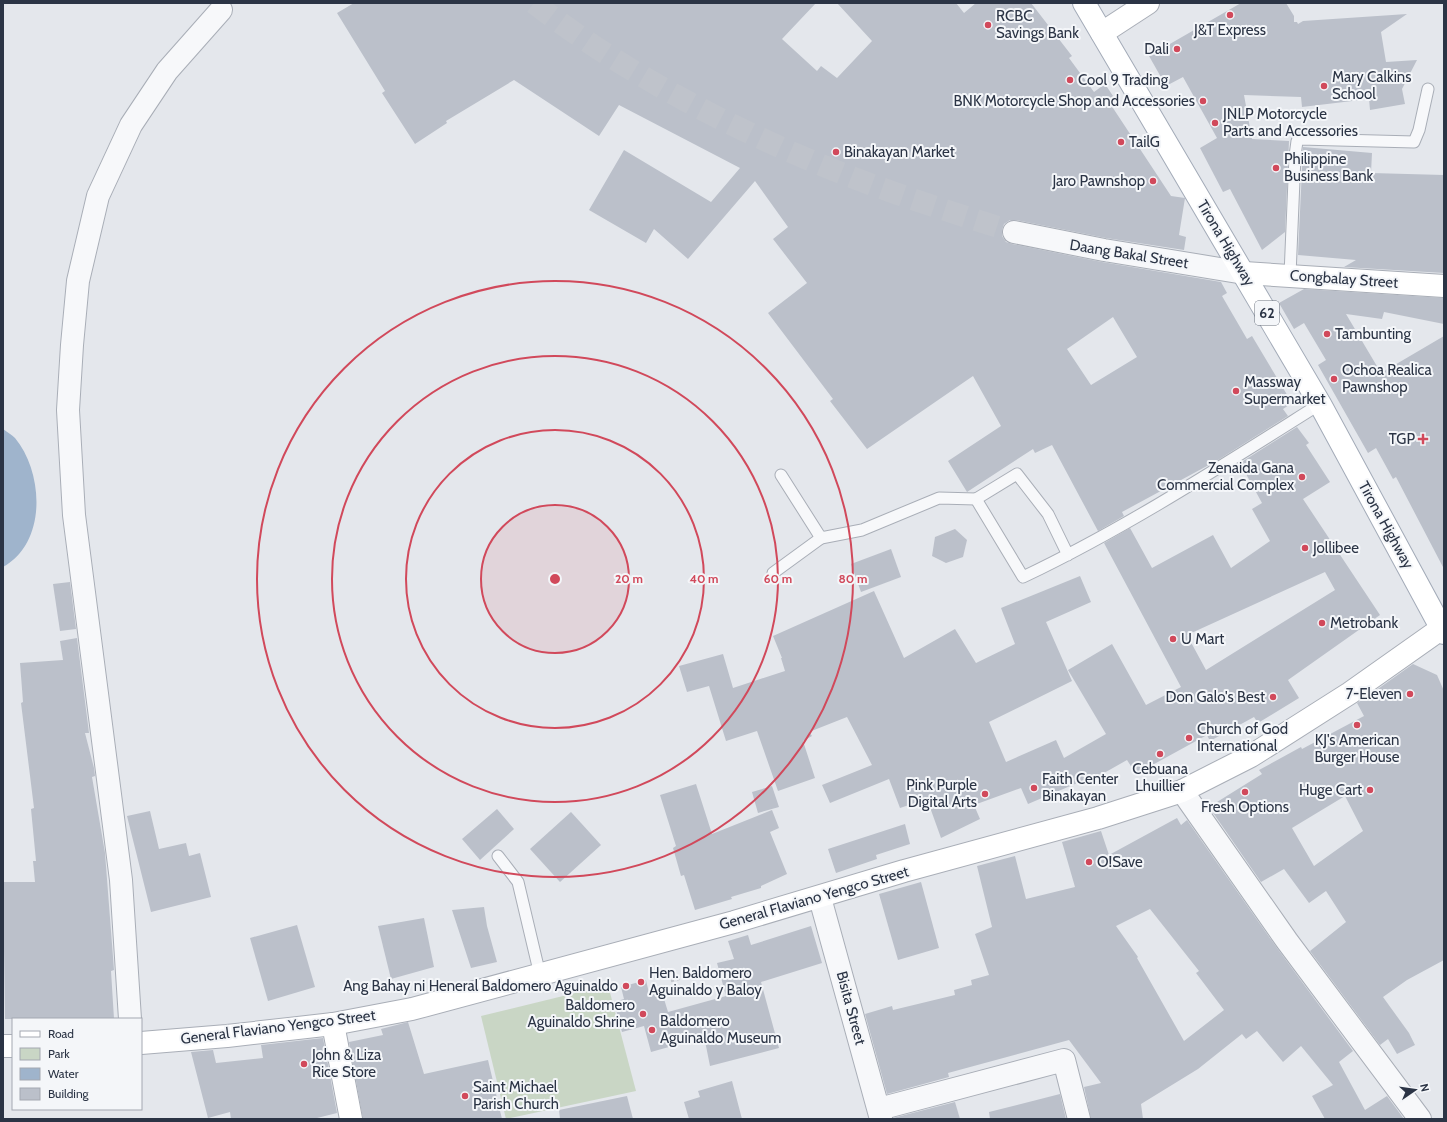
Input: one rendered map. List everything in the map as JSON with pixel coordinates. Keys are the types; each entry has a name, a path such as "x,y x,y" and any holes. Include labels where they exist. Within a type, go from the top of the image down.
{"main road":[{"name":"Tirona Highway","path":"1084,3 1320,404 1443,630"},
{"path":"1102,33 1148,3"},
{"name":"Congbalay Street","path":"1244,273 1444,286"},
{"name":"General Flaviano Yengco Street","path":"142,1043 227,1036 333,1024 412,1009 820,898 904,871 1098,818 1182,791 1251,756 1304,724 1443,630"},
{"path":"333,1024 351,1119"}],"street":[{"path":"130,1018 121,880 74,515 68,410 72,345 78,281 98,196 131,125 167,71 221,10"},
{"name":"Daang Bakal Street","path":"1014,232 1097,249 1244,273"},
{"path":"1182,791 1287,940 1420,1119"},
{"name":"Bisita Street","path":"820,898 880,1114"},
{"path":"880,1114 1064,1060 1079,1119"}],"lane":[{"path":"1290,275 1295,156 1297,141 1300,139 1414,142 1419,130 1428,89"},
{"path":"976,499 1023,577 1068,555 1196,482 1320,404"},
{"path":"773,573 821,538 862,530 939,498 976,499 1017,474 1048,514 1068,555"},
{"path":"781,475 821,538"},
{"path":"498,856 518,882 540,975"}],"path":[{"path":"671,981 694,975"}],"green space":[{"path":"608,985 636,1091 506,1119 481,1016"}],"water":[{"path":"3,429 15,438 25,453 32,470 36,488 36,507 34,525 28,542 17,556 3,567"}],"building":[{"path":"354,3 816,3 782,39 817,71 821,66 837,78 872,41 837,3 956,3 964,13 976,3 1031,3 1072,56 1069,58 1094,92 1105,84 1117,102 1111,105 1171,196 1185,198 1179,235 1186,237 1184,250 1106,238 1016,220 1010,220 1004,224 1002,236 1006,242 1012,244 1102,262 1221,282 1227,293 1222,296 1247,339 1252,336 1292,403 1283,409 1288,416 1218,460 1122,512 1124,516 1098,531 1052,445 1035,453 1033,449 967,492 948,461 1001,426 973,376 867,449 830,401 833,399 768,313 807,283 773,239 788,227 755,181 688,259 654,229 646,243 589,210 624,150 711,202 740,168 619,105 599,136 514,80 446,121 447,123 415,144 382,93 385,91 337,13","holes":["1113,317 1137,357 1091,385 1067,349"]},
{"path":"1241,3 1286,3 1294,16 1294,22 1297,22 1298,24 1303,21 1407,14 1381,32 1386,62 1417,60 1402,89 1405,104 1370,110 1369,99 1302,107 1301,97 1244,95 1252,139 1289,141 1285,232 1262,250 1230,189 1223,192 1200,148 1217,138 1183,77 1166,86 1149,56"},
{"path":"1303,147 1372,153 1371,173 1444,175 1444,273 1344,267 1356,260 1298,255"},
{"path":"1304,289 1444,298 1444,324 1384,312 1382,319 1346,314 1381,373 1444,336 1444,569 1396,477 1393,479 1376,448 1368,453 1318,365 1326,360 1304,323 1294,329 1279,303"},
{"path":"1297,427 1309,443 1306,445 1330,482 1303,499 1380,615 1288,680 1299,698 1258,723 1254,717 1210,741 1207,735 1136,774 1127,760 1097,777 1096,775 1028,804 1021,788 974,805 980,819 941,838 927,799 900,808 889,779 830,803 822,785 872,765 847,717 809,732 812,736 803,741 815,778 778,791 757,731 726,741 709,686 687,692 679,666 723,654 733,688 785,671 782,658 773,636 874,591 904,658 955,629 976,663 1015,644 1001,608 1080,576 1091,602 1046,622 1072,681 989,722 1006,762 1056,740 1064,758 1106,734 1068,670 1112,644 1146,705 1181,687 1104,543 1130,528 1152,568 1213,535 1231,568 1270,541 1252,509 1262,503 1240,463","holes":["1325,572 1335,590 1206,670 1187,635"]},
{"path":"955,529 967,540 963,557 946,563 932,556 935,537"},
{"path":"891,549 901,577 861,592 851,564"},
{"path":"70,582 76,629 60,631 53,584"},
{"path":"77,638 89,733 85,733 94,768 95,776 92,777 105,853 114,970 111,971 114,1018 5,1019 3,882 35,882 33,861 36,861 31,809 34,808 21,703 23,702 20,663 63,660 60,641"},
{"path":"1413,664 1437,675 1444,691 1444,960 1407,980 1383,997 1409,1033 1415,1045 1397,1054 1388,1039 1380,1045 1310,951 1346,922 1326,891 1309,903 1284,869 1261,882 1209,807 1262,774 1259,770 1301,747 1302,749 1364,716 1357,703","holes":["1345,796 1363,831 1314,866 1292,828"]},
{"path":"696,784 712,834 772,810 779,828 770,832 787,874 761,886 761,888 731,897 732,899 695,910 684,875 681,876 673,848 676,846 660,795"},
{"path":"772,786 779,807 758,813 752,792"},
{"path":"497,809 514,829 480,860 462,839"},
{"path":"150,811 159,849 186,843 189,856 200,853 211,897 151,912 127,816"},
{"path":"571,812 601,845 560,882 530,849"},
{"path":"1177,818 1181,825 1187,820 1277,948 1353,1051 1339,1062 1365,1110 1387,1096 1404,1119 1325,1119 1312,1096 1333,1085 1301,1046 1283,1062 1257,1031 1246,1039 1242,1034 1198,1069 1141,1104 1143,1119 1091,1119 1084,1087 1101,1083 1069,1040 948,1073 949,1077 887,1094 865,1014 892,1006 893,1010 955,995 954,990 972,985 971,980 989,975 975,934 992,927 977,866 1015,856 1026,899 1075,887 1062,842 1101,831 1109,855","holes":["1150,909 1199,971 1196,973 1224,1010 1184,1041 1137,958 1138,957 1116,926"]},
{"path":"905,824 910,844 876,855 877,859 836,873 828,849"},
{"path":"921,882 939,948 898,960 879,894"},
{"path":"484,907 487,926 497,962 471,968 452,910"},
{"path":"424,918 434,967 391,979 378,926"},
{"path":"297,925 315,987 268,1001 250,938"},
{"path":"811,926 822,963 761,982 779,1048 710,1066 705,1041 695,1043 694,1040 651,1052 644,1026 622,1032 614,1002 624,999 621,987 646,980 649,993 661,989 668,1012 726,996 717,963 734,959 728,941 748,935 751,945"},
{"path":"408,1022 424,1074 488,1060 502,1119 363,1119 349,1042 383,1035 381,1029"},
{"path":"323,1038 337,1113 313,1119 231,1119 230,1112 208,1118 191,1052 213,1050 216,1063 263,1058 261,1045"},
{"path":"732,1081 742,1119 689,1119 684,1102 700,1097 698,1091"},
{"path":"1060,1094 1066,1119 990,1119 989,1112"},
{"path":"627,1096 633,1119 560,1119 559,1110"},
{"path":"955,1102 960,1119 893,1119 893,1118"}],"tunnel":[{"path":"534,3 607,55 688,102 729,123 771,143 854,178 953,213 1014,232"}],"place":[{"name":"J&T Express","path":"1230,15"},
{"name":"RCBC Savings Bank","path":"988,25"},
{"name":"Dali","path":"1177,49"},
{"name":"Cool 9 Trading","path":"1070,80"},
{"name":"Mary Calkins School","path":"1324,86"},
{"name":"BNK Motorcycle Shop and Accessories","path":"1203,101"},
{"name":"JNLP Motorcycle Parts and Accessories","path":"1215,123"},
{"name":"TailG","path":"1121,142"},
{"name":"Binakayan Market","path":"836,152"},
{"name":"Philippine Business Bank","path":"1276,168"},
{"name":"Jaro Pawnshop","path":"1153,181"},
{"name":"Tambunting","path":"1327,334"},
{"name":"Ochoa Realica Pawnshop","path":"1334,379"},
{"name":"Massway Supermarket","path":"1236,391"},
{"name":"TGP","path":"1423,439"},
{"name":"Zenaida Gana Commercial Complex","path":"1302,477"},
{"name":"Jollibee","path":"1305,548"},
{"name":"Metrobank","path":"1322,623"},
{"name":"U Mart","path":"1173,639"},
{"name":"7-Eleven","path":"1410,694"},
{"name":"Don Galo's Best","path":"1273,697"},
{"name":"KJ's American Burger House","path":"1357,725"},
{"name":"Church of God International","path":"1189,738"},
{"name":"Cebuana Lhuillier","path":"1160,754"},
{"name":"Faith Center Binakayan","path":"1034,788"},
{"name":"Huge Cart","path":"1370,790"},
{"name":"Fresh Options","path":"1245,792"},
{"name":"Pink Purple Digital Arts","path":"985,794"},
{"name":"O!Save","path":"1089,862"},
{"name":"Hen. Baldomero Aguinaldo y Baloy","path":"641,982"},
{"name":"Ang Bahay ni Heneral Baldomero Aguinaldo","path":"626,986"},
{"name":"Baldomero Aguinaldo Shrine","path":"643,1014"},
{"name":"Baldomero Aguinaldo Museum","path":"652,1030"},
{"name":"John & Liza Rice Store","path":"304,1064"},
{"name":"Saint Michael Parish Church","path":"465,1096"}]}
